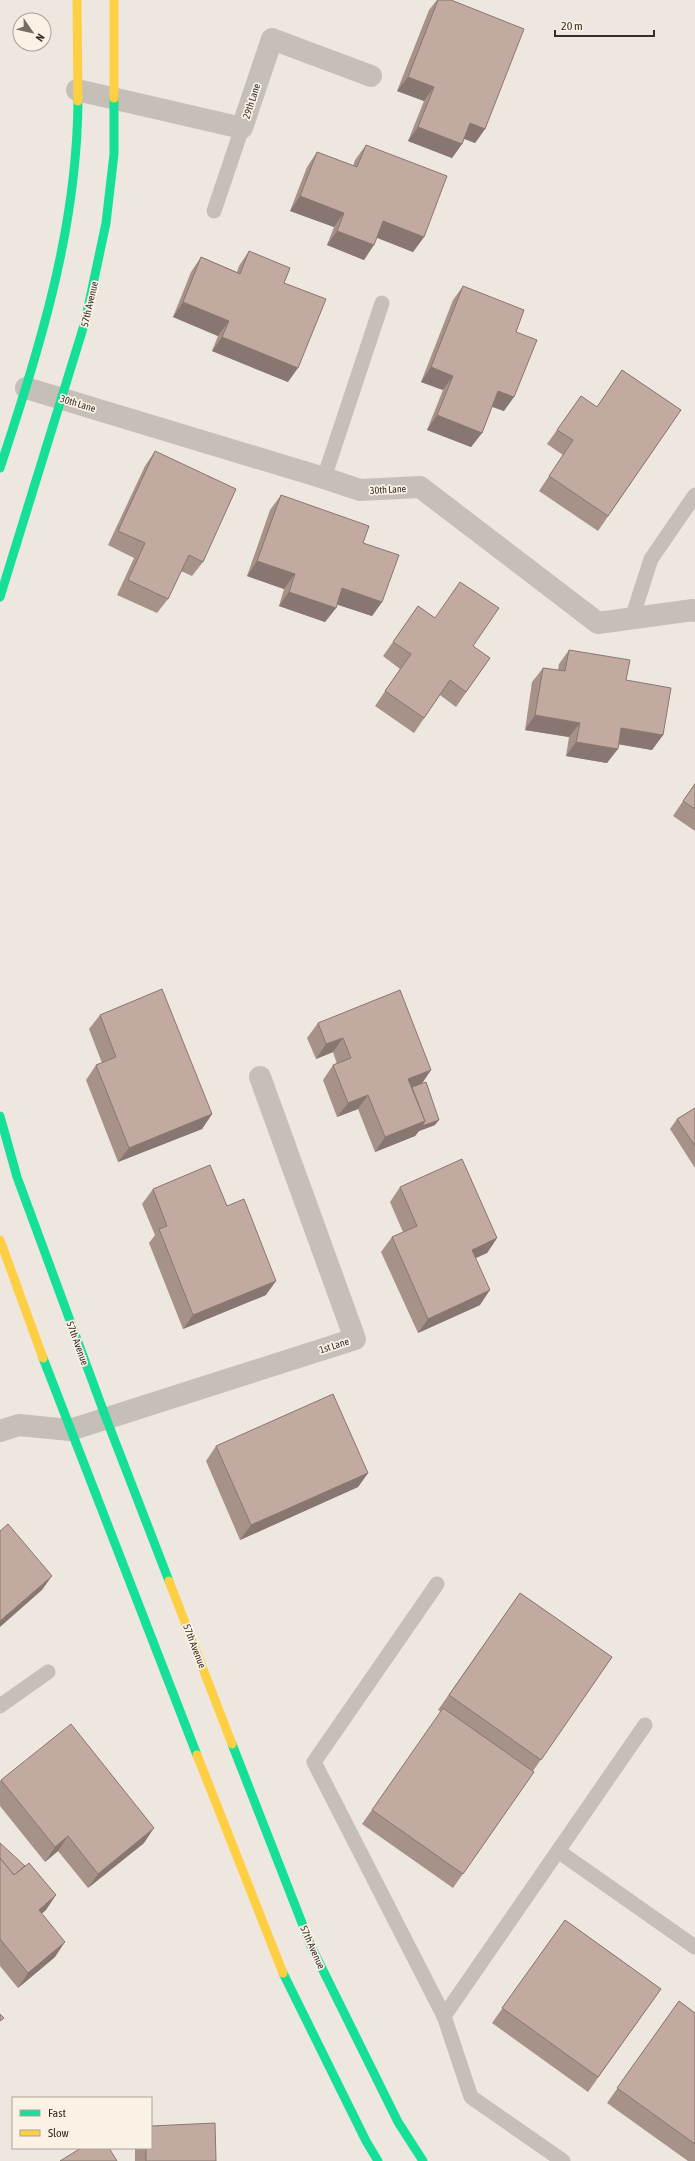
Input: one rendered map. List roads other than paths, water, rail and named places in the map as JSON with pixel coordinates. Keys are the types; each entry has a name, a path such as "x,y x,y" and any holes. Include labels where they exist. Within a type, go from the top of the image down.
{"street":[{"path":"0,468 49,313 69,217 76,152 77,0"},
{"name":"57th Avenue","path":"0,597 19,531 85,322 106,223 114,154 114,0"},
{"name":"29th Lane","path":"77,90 242,128 272,39 372,76"},
{"name":"30th Lane","path":"26,388 360,490 420,487 598,623 692,610 695,611"},
{"name":"1st Lane","path":"70,1430 355,1339 260,1076"},
{"name":"57th Avenue","path":"0,1116 17,1177 106,1418 311,1946 398,2122 423,2161"},
{"path":"0,1240 70,1430 277,1961 366,2141 378,2161"},
{"path":"0,1432 19,1424 70,1430"}],"lane":[{"path":"214,211 242,128"},
{"path":"324,478 382,303"},
{"path":"632,618 651,559 695,495"},
{"path":"437,1584 314,1762 444,2016 471,2097 563,2161"},
{"path":"0,1706 48,1672"},
{"path":"444,2016 645,1725"},
{"path":"558,1850 695,1946"}]}
